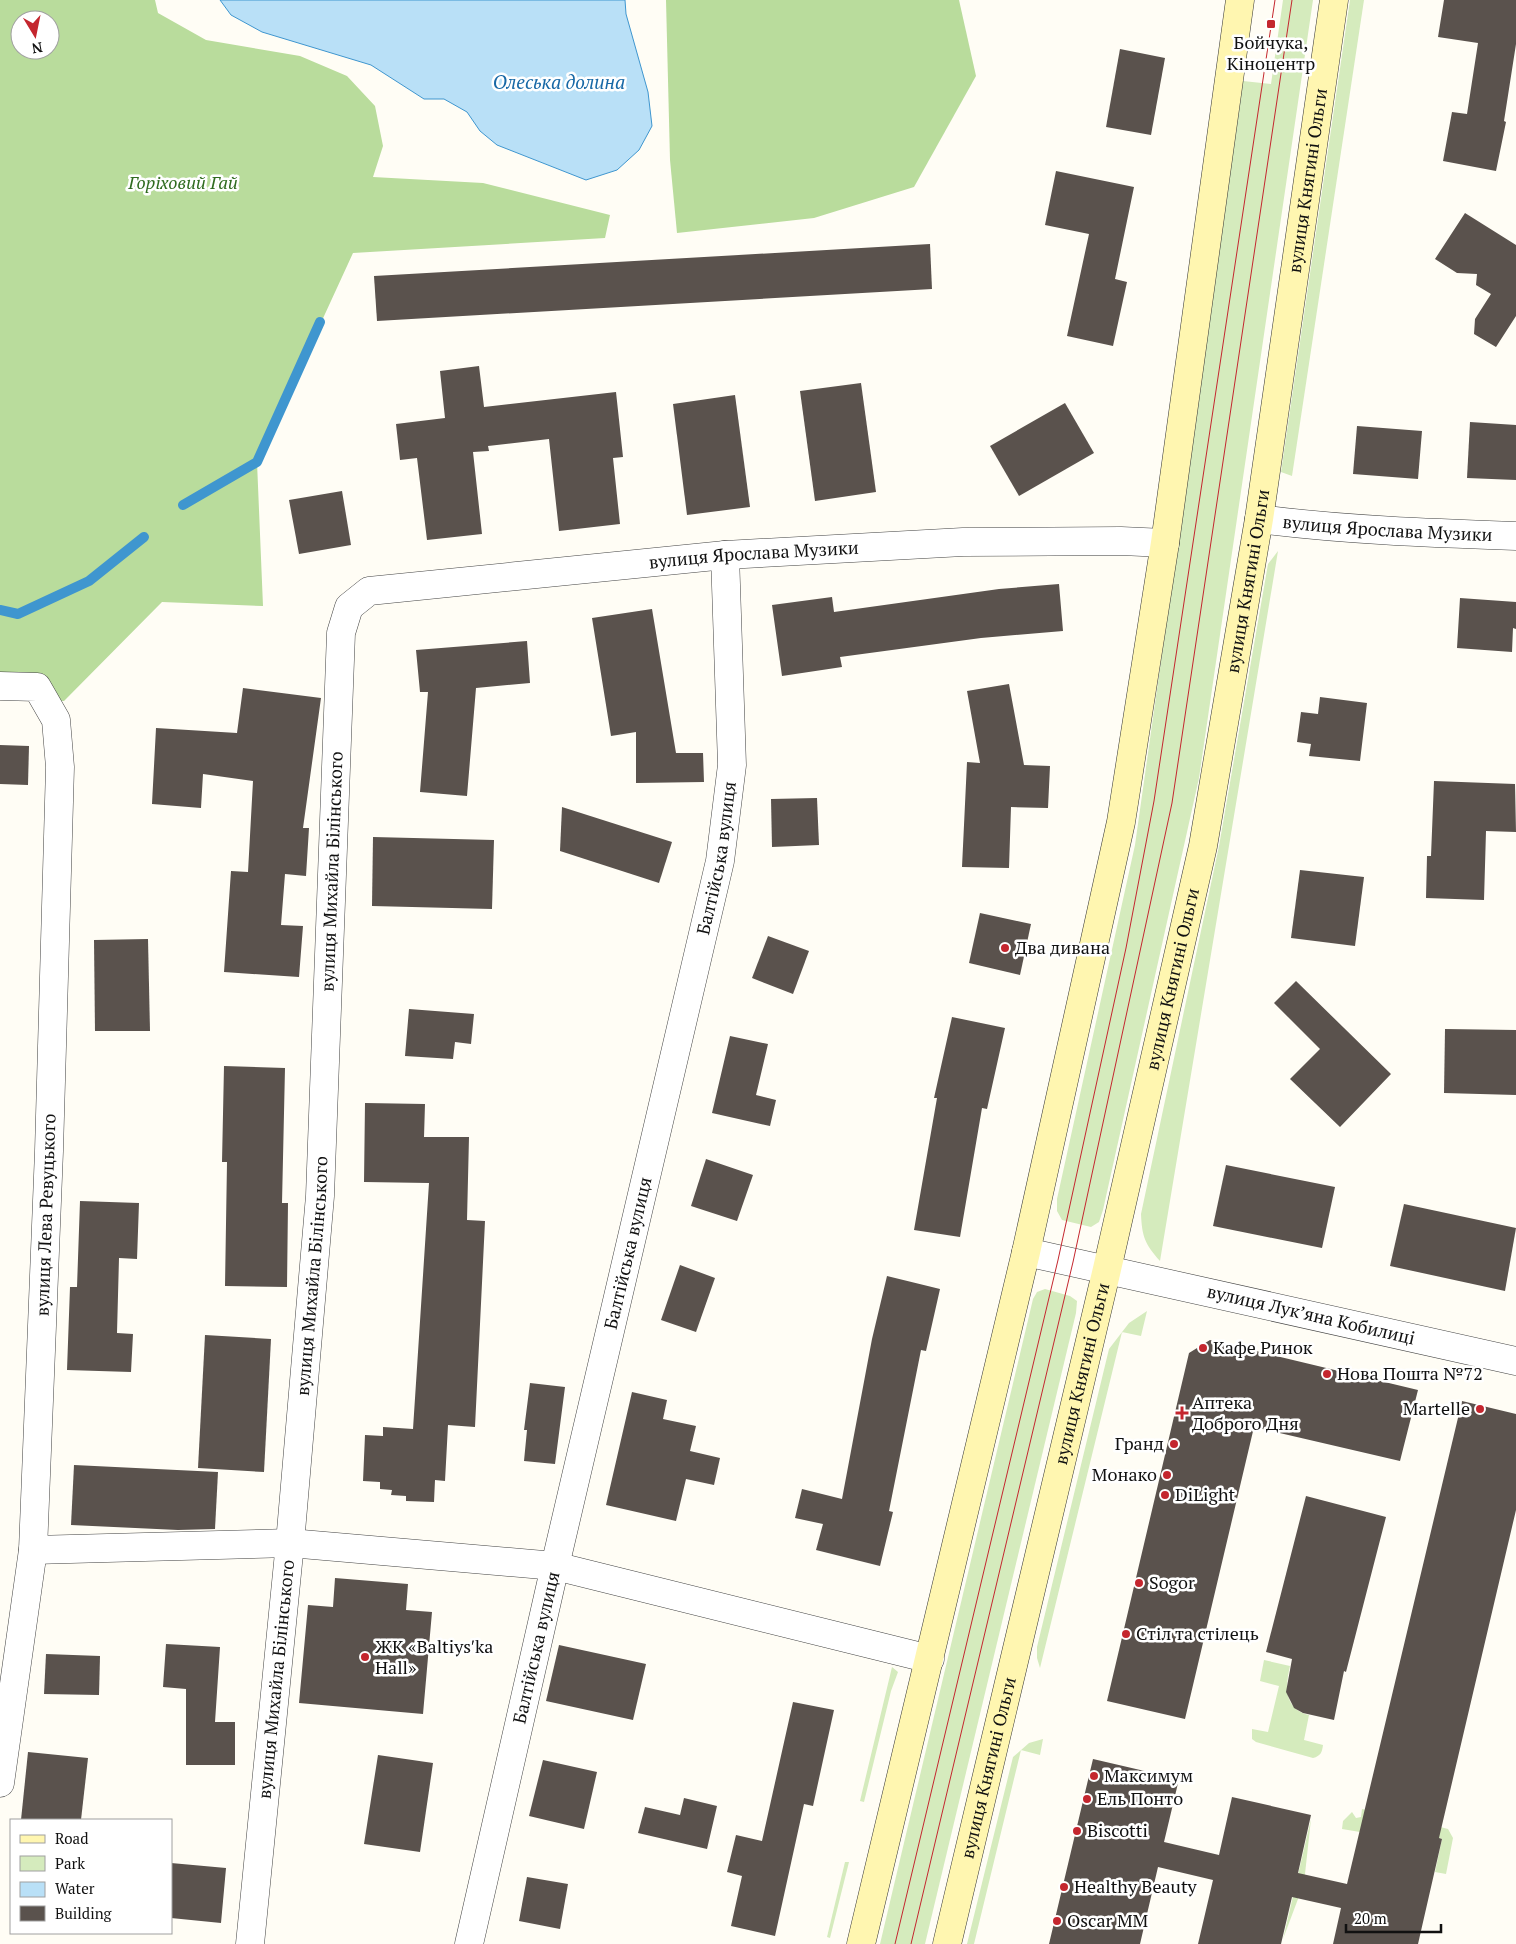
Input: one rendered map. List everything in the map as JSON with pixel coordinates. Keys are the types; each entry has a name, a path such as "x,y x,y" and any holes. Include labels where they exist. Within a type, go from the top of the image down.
{"main road":[{"path":"861,1944 1026,1252 1121,822 1165,544 1240,0"},
{"name":"вулиця Княгині Ольги","path":"947,1944 1106,1269 1203,846 1259,519 1334,0"}],"street":[{"name":"вулиця Ярослава Музики","path":"1259,519 1342,528 1516,536"},
{"name":"вулиця Ярослава Музики","path":"349,607 370,591 725,555 963,542 1122,541 1165,544"},
{"name":"Балтійська вулиця","path":"469,1944 554,1566 720,861 732,764 725,555"},
{"name":"вулиця Михайла Білінського","path":"250,1944 290,1542 320,1196 342,633 349,607"},
{"name":"вулиця Лева Ревуцького","path":"0,686 37,687 56,720 60,767 49,1151 33,1550 0,1783"},
{"name":"вулиця Лукʼяна Кобилиці","path":"1026,1252 1516,1361"},
{"path":"33,1550 290,1542 554,1566 930,1659"}],"green space":[{"name":"Горіховий Гай","path":"0,0 155,0 158,13 206,40 300,56 347,76 375,106 383,146 373,177 483,183 610,215 605,238 353,253 257,462 263,606 162,602 64,701 0,698"},
{"path":"666,0 959,0 976,76 914,187 814,218 677,233 670,160"},
{"path":"1283,0 1313,0 1199,778 1103,1210 1099,1222 1091,1227 1062,1220 1057,1211 1057,1199 1135,845 1243,81 1271,84"},
{"path":"1350,0 1364,0 1292,476 1281,472"},
{"path":"1278,551 1160,1261 1145,1240 1141,1214 1219,846 1268,564"},
{"path":"1045,1289 1070,1296 1077,1301 1076,1313 925,1944 880,1944 1033,1299 1037,1292"},
{"path":"1147,1311 1141,1336 1122,1332 1129,1323"},
{"path":"1122,1332 1040,1668 1037,1658 1037,1647 1109,1349"},
{"path":"1264,1660 1290,1666 1287,1682 1288,1696 1295,1708 1309,1715 1304,1740 1323,1745 1322,1752 1318,1756 1313,1758 1256,1742 1252,1739 1252,1729 1268,1732 1279,1686 1260,1681"},
{"path":"892,1667 898,1672 891,1691 864,1802 860,1801"},
{"path":"1043,1739 1040,1755 1021,1750 1029,1743"},
{"path":"1021,1750 974,1944 967,1944 1013,1757"},
{"path":"1362,1809 1398,1817 1360,1832 1342,1829 1343,1821 1352,1812 1356,1818 1361,1817"},
{"path":"1311,1819 1304,1883 1283,1939"},
{"path":"1409,1819 1448,1829 1453,1838 1446,1874 1435,1872 1442,1839 1406,1831"},
{"path":"845,1862 849,1862 830,1938 827,1937"}],"water":[{"name":"Олеська долина","path":"220,0 625,0 626,14 648,92 652,126 639,150 617,170 586,180 497,145 480,131 467,112 444,99 424,99 371,65 262,32 231,15"}],"building":[{"path":"1444,0 1516,0 1516,44 1504,121 1506,122 1496,171 1443,161 1452,112 1467,114 1478,43 1438,37"},
{"path":"1120,49 1165,58 1151,135 1106,127"},
{"path":"1056,171 1134,187 1115,279 1127,282 1113,346 1067,336 1089,234 1045,225"},
{"path":"1465,213 1516,245 1516,316 1496,347 1474,334 1475,319 1491,294 1476,285 1477,274 1457,273 1435,259"},
{"path":"930,244 932,289 377,321 374,276"},
{"path":"479,366 484,407 616,392 623,457 613,458 620,524 559,531 549,439 488,446 489,451 473,452 482,534 427,540 417,458 400,460 396,424 445,418 440,371"},
{"path":"861,383 876,492 815,501 800,391"},
{"path":"735,395 750,507 687,515 673,404"},
{"path":"1065,403 1094,453 1019,496 990,446"},
{"path":"1470,422 1516,425 1516,480 1467,478"},
{"path":"1357,426 1422,431 1418,479 1353,474"},
{"path":"342,491 351,545 299,554 289,500"},
{"path":"1059,584 1063,631 981,638 840,657 842,667 782,676 772,605 832,597 834,612 999,589"},
{"path":"1460,598 1516,602 1516,629 1513,628 1512,652 1457,648"},
{"path":"652,609 676,753 703,753 704,782 636,783 636,732 611,736 592,618"},
{"path":"527,641 530,683 476,688 467,796 420,792 428,692 420,692 416,650"},
{"path":"1009,684 1024,765 1050,766 1048,808 1011,807 1009,868 962,867 967,762 980,763 967,691"},
{"path":"243,688 321,698 303,828 309,828 306,876 285,874 281,925 303,926 299,977 224,972 231,871 248,872 253,781 203,774 201,808 152,804 156,728 237,733"},
{"path":"1320,697 1367,703 1360,761 1309,756 1311,744 1297,742 1301,712 1318,714"},
{"path":"0,745 29,746 28,785 0,784"},
{"path":"1434,781 1515,784 1516,832 1486,831 1484,900 1426,898 1427,856 1431,856"},
{"path":"817,798 819,845 772,847 771,799"},
{"path":"562,807 672,842 659,883 560,851"},
{"path":"373,837 494,840 492,909 372,906"},
{"path":"1300,870 1364,877 1355,946 1291,938"},
{"path":"980,913 1031,924 1020,975 969,963"},
{"path":"768,936 809,951 793,994 752,978"},
{"path":"148,939 150,1031 95,1031 94,940"},
{"path":"1296,981 1391,1074 1340,1127 1290,1079 1320,1049 1274,1003"},
{"path":"409,1009 474,1014 471,1044 455,1042 453,1059 405,1056"},
{"path":"952,1017 1005,1028 987,1109 982,1108 960,1237 914,1230 937,1098 934,1098"},
{"path":"1445,1029 1516,1030 1516,1095 1444,1093"},
{"path":"730,1036 768,1044 756,1095 776,1100 770,1126 712,1113"},
{"path":"224,1066 285,1068 282,1203 288,1203 287,1287 225,1286 227,1162 222,1162"},
{"path":"365,1103 425,1104 424,1137 469,1137 467,1220 485,1221 475,1427 448,1425 445,1481 435,1480 434,1502 406,1501 406,1496 391,1495 392,1490 380,1489 380,1482 363,1481 365,1435 383,1436 383,1427 413,1429 429,1183 364,1182"},
{"path":"706,1159 753,1175 737,1221 691,1206"},
{"path":"1226,1165 1335,1187 1322,1248 1213,1226"},
{"path":"80,1201 139,1203 137,1259 119,1258 117,1333 133,1334 131,1372 67,1370 70,1287 77,1287"},
{"path":"1404,1204 1516,1228 1505,1291 1390,1266"},
{"path":"680,1265 715,1278 696,1332 661,1320"},
{"path":"887,1276 940,1289 926,1351 921,1350 889,1511 893,1512 880,1566 816,1550 823,1524 795,1518 802,1489 842,1499 872,1339"},
{"path":"205,1335 271,1339 264,1472 198,1468"},
{"path":"1210,1340 1418,1390 1400,1461 1254,1427 1185,1719 1107,1701 1189,1353"},
{"path":"530,1383 565,1387 555,1464 524,1461 527,1430 524,1430"},
{"path":"632,1392 667,1400 663,1419 696,1426 690,1451 720,1458 714,1485 686,1479 676,1521 606,1505"},
{"path":"1462,1401 1516,1414 1516,1510 1439,1838 1442,1839 1418,1944 1333,1944 1341,1908 1292,1897 1281,1944 1198,1944 1213,1880 1158,1867 1140,1944 1049,1944 1093,1759 1179,1779 1164,1842 1219,1855 1232,1797 1311,1815 1298,1873 1347,1884"},
{"path":"74,1465 218,1472 215,1529 178,1530 71,1525"},
{"path":"1306,1496 1386,1517 1346,1672 1344,1671 1334,1720 1303,1713 1294,1708 1286,1692 1292,1659 1266,1652"},
{"name":"ЖК «Baltiysʹka Hall»","path":"335,1578 408,1584 406,1610 432,1612 423,1714 299,1703 308,1605 333,1607"},
{"path":"166,1644 220,1647 215,1722 235,1722 235,1765 186,1765 186,1689 163,1687"},
{"path":"559,1645 646,1664 633,1720 546,1701"},
{"path":"46,1654 100,1656 99,1695 44,1694"},
{"path":"793,1702 834,1710 813,1806 804,1804 775,1936 731,1926 742,1876 727,1872 736,1835 762,1841"},
{"path":"28,1752 88,1758 81,1819 21,1819"},
{"path":"378,1755 433,1763 420,1852 364,1844"},
{"path":"543,1760 597,1772 584,1829 529,1816"},
{"path":"684,1798 717,1806 707,1849 638,1833 645,1807 680,1815"},
{"path":"172,1863 226,1868 221,1923 172,1918"},
{"path":"527,1877 568,1884 560,1929 519,1921"}],"waterway":[{"path":"183,505 257,462 320,322"},
{"path":"0,610 18,614 89,581 144,537"}],"tram line":[{"path":"895,1944 1058,1260 1126,948 1154,801 1275,0"},
{"path":"911,1944 1073,1262 1172,803 1292,0"}],"place":[{"name":"Бойчука, Кіноцентр","path":"1271,24"},
{"name":"Два дивана","path":"1005,948"},
{"name":"Кафе Ринок","path":"1203,1348"},
{"name":"Нова Пошта №72","path":"1327,1374"},
{"name":"Martelle","path":"1480,1409"},
{"name":"Аптека Доброго Дня","path":"1182,1413"},
{"name":"Гранд","path":"1174,1444"},
{"name":"Монако","path":"1167,1475"},
{"name":"DiLight","path":"1165,1495"},
{"name":"Sogor","path":"1139,1583"},
{"name":"Стіл та стілець","path":"1126,1634"},
{"name":"ЖК «Baltiysʹka Hall»","path":"365,1657"},
{"name":"Максимум","path":"1094,1776"},
{"name":"Ель Понто","path":"1087,1799"},
{"name":"Biscotti","path":"1077,1831"},
{"name":"Healthy Beauty","path":"1064,1887"},
{"name":"Oscar MM","path":"1057,1921"}]}
